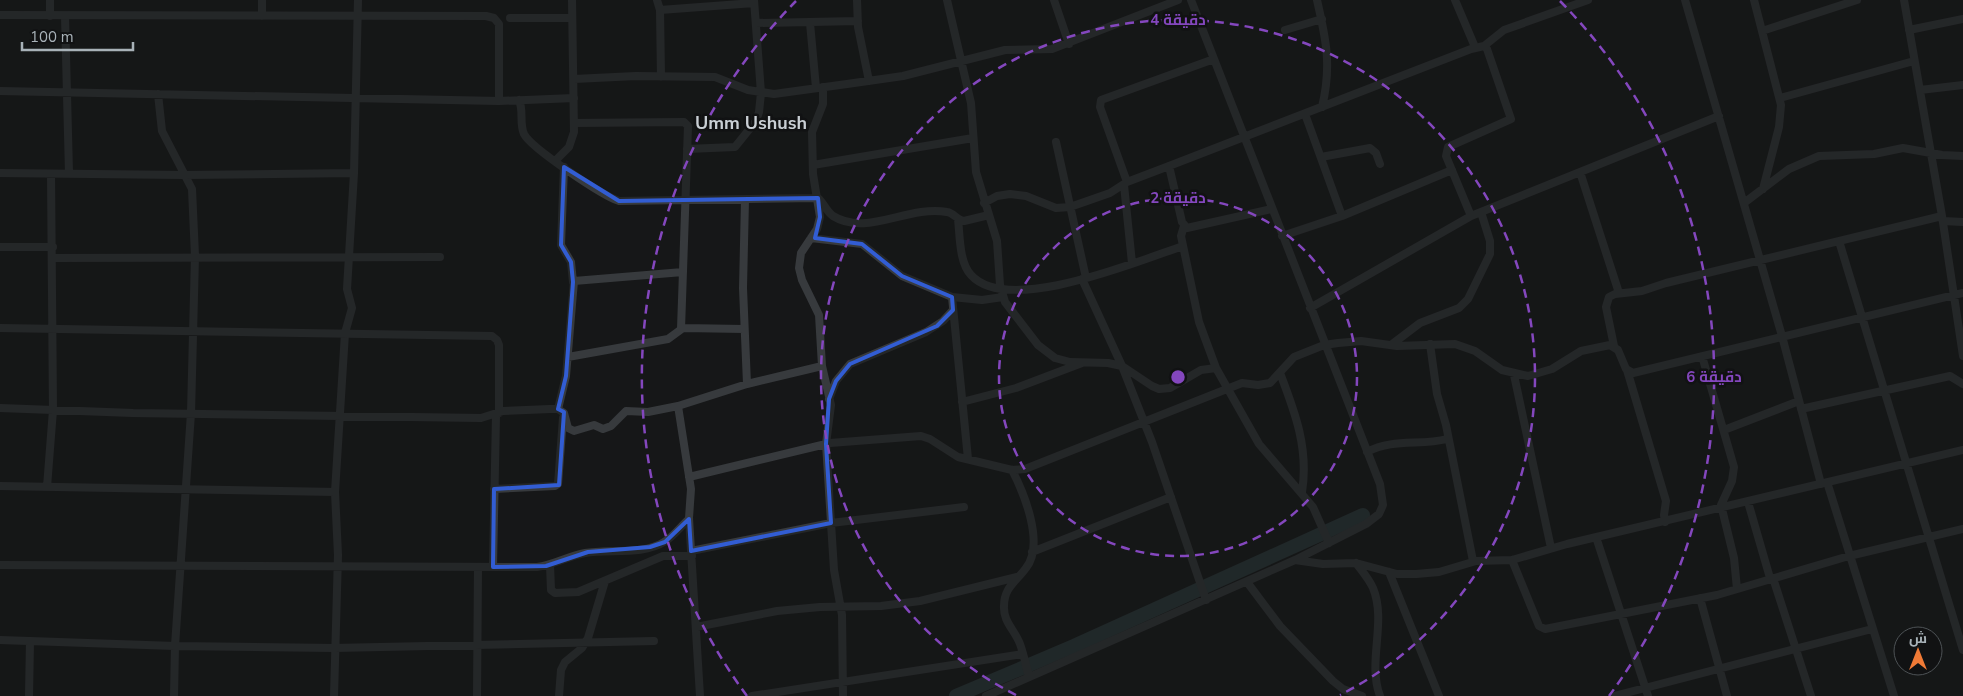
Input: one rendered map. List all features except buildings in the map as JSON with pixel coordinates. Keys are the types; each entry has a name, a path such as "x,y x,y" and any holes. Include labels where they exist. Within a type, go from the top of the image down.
{"street":[{"path":"50,0 50,16"},
{"path":"262,0 262,16"},
{"path":"334,696 337,568 335,492 345,333 352,308 347,289 354,173 358,0"},
{"path":"555,161 569,147 573,137 572,0"},
{"path":"657,0 660,10 661,77"},
{"path":"856,0 869,81"},
{"path":"947,0 971,104 976,172 999,252 1002,293"},
{"path":"1054,0 1069,44"},
{"path":"574,79 715,77 761,93 774,94 903,76 1011,49 1044,50 1069,44 1178,0"},
{"path":"1317,0 1328,58 1328,81 1322,106"},
{"path":"1455,0 1475,47"},
{"path":"984,203 997,196 1010,194 1026,196 1056,208 1070,207 1110,193 1126,184 1244,136 1475,47 1484,46 1504,30 1588,0"},
{"path":"1685,0 1782,336 1801,409 1894,696"},
{"path":"1754,0 1780,98 1779,126 1763,189"},
{"path":"1762,31 1857,0"},
{"path":"1904,0 1943,219 1963,356"},
{"path":"986,696 1295,560 1366,524 1379,514 1383,497 1368,452 1324,345 1214,59 1194,1"},
{"path":"660,10 754,2 761,93 758,116 737,145 729,148 687,149"},
{"path":"0,15 486,16 494,18 499,24 499,101"},
{"path":"65,16 69,91 69,173"},
{"path":"510,18 572,18"},
{"path":"1285,30 1322,19"},
{"path":"1910,30 1963,19"},
{"path":"756,23 858,21"},
{"path":"810,23 822,104 812,132 813,165 820,217 817,229 801,253 799,268 802,280 819,315 822,366 830,399 831,418 826,444 835,578 841,607 843,696"},
{"path":"1471,216 1446,156 1448,147 1511,119 1487,49 1484,46"},
{"path":"1132,263 1126,184 1100,107 1101,100 1214,59"},
{"path":"1780,98 1914,60"},
{"path":"1920,90 1963,84"},
{"path":"0,91 499,101 574,98"},
{"path":"158,94 162,131 192,190 195,256 188,489 174,646 174,696"},
{"path":"519,100 522,110 522,129 525,136 564,168 614,200 627,202 818,198"},
{"path":"1305,114 1342,216"},
{"path":"1310,308 1471,216 1719,116"},
{"path":"574,123 684,122 688,128 681,329"},
{"path":"813,165 973,138"},
{"path":"1056,142 1084,278 1144,421 1206,600"},
{"path":"1321,157 1370,148 1376,153 1380,164"},
{"path":"1744,204 1796,165 1819,156 1874,154 1904,148 1963,156"},
{"path":"1169,166 1184,226 1181,234 1198,322 1216,368 1259,444 1302,492 1318,516 1329,543"},
{"path":"494,489 558,484 561,411 568,357 573,282 571,262 561,245 564,168"},
{"path":"1282,236 1342,216 1452,170"},
{"path":"0,172 184,175 354,173"},
{"path":"1580,172 1619,293"},
{"path":"47,487 53,410 54,329 51,174"},
{"path":"818,198 832,215 857,224 873,223 898,215 925,211 950,212 958,219 967,221 989,215"},
{"path":"745,200 744,328 747,384"},
{"path":"1184,226 1192,227 1272,209"},
{"path":"1391,345 1420,324 1459,308 1466,302 1490,254 1490,241 1480,212"},
{"path":"958,219 967,270 980,282 1002,293 1043,350 1059,360 1112,363 1122,366 1152,386 1162,389 1173,387 1201,370 1216,368"},
{"path":"1665,522 1666,501 1627,370 1618,350 1614,346 1606,305 1611,296 1619,293 1642,291 1839,241 1943,219 1963,222"},
{"path":"811,238 829,238 862,244 872,250 902,276 952,297 982,300 1002,293 1084,278 1183,246"},
{"path":"1839,241 1963,650"},
{"path":"0,248 52,247"},
{"path":"53,258 195,256 440,257"},
{"path":"573,282 578,279 682,272"},
{"path":"1627,370 1633,373 1963,293"},
{"path":"952,297 968,459"},
{"path":"830,399 836,381 850,364 926,332 943,321 953,310"},
{"path":"0,328 192,333 345,333 494,337 499,345 493,567"},
{"path":"568,357 668,339 681,329 744,328"},
{"path":"688,477 826,444 864,439 921,436 936,442 952,454 968,459 1012,470 1029,468 1242,383 1258,385 1270,383 1294,357 1324,345 1360,341 1391,345 1430,344 1462,346 1475,351 1497,367 1514,375 1535,376 1560,365 1581,350 1593,347 1614,346"},
{"path":"1430,344 1437,394 1446,425 1447,439 1473,561"},
{"path":"1702,356 1724,430 1734,472 1732,481 1722,498 1721,509 1734,558 1737,589"},
{"path":"962,402 1016,388 1085,362"},
{"path":"561,411 568,428 572,430 594,425 603,429 614,425 626,412 648,412 678,406 747,384 822,366"},
{"path":"1280,373 1302,440 1304,462 1302,492"},
{"path":"1514,375 1552,548"},
{"path":"1801,409 1950,376 1963,384"},
{"path":"1724,430 1799,401"},
{"path":"678,406 691,495 689,519 700,696"},
{"path":"0,408 481,418 497,414 561,411"},
{"path":"1368,452 1400,442 1427,442 1447,439"},
{"path":"1295,560 1323,564 1356,563 1401,574 1433,573 1473,561 1512,560 1552,548 1721,509 1906,462 1963,450"},
{"path":"1012,470 1023,492 1029,511 1032,531 1032,552 1028,566 1007,590 1004,610 1006,620 1020,642 1029,677"},
{"path":"0,486 335,492"},
{"path":"1032,552 1171,496"},
{"path":"1748,502 1771,578 1811,696"},
{"path":"550,565 550,587 555,593 578,592 663,556 692,553 831,522 964,507"},
{"path":"0,564 337,568 478,568 550,565 588,552 642,549 657,545 665,542 689,519"},
{"path":"1512,560 1541,628 1621,615 1700,598 1849,556 1963,529"},
{"path":"1596,538 1646,692"},
{"path":"1356,563 1370,582 1376,597 1378,614 1376,662 1380,696"},
{"path":"477,696 478,568"},
{"path":"1389,572 1439,696"},
{"path":"696,627 777,611 881,606 920,600 1017,577"},
{"path":"559,696 560,674 563,666 586,643 605,582"},
{"path":"1247,582 1280,626 1333,681 1343,689 1362,696"},
{"path":"1700,598 1727,696"},
{"path":"1954,619 1963,615"},
{"path":"1614,696 1646,692 1720,669 1872,629"},
{"path":"0,640 174,646 334,648 654,641"},
{"path":"29,696 30,641"},
{"path":"752,696 842,680 1023,654"}],"highlighted area":[{"path":"564,167 619,201 818,198 820,217 815,238 862,244 902,276 952,297 953,310 937,326 850,364 836,381 829,399 826,444 831,523 691,551 689,519 665,542 650,547 588,552 546,566 493,567 494,489 559,485 564,412 558,409 566,376 573,282 571,262 561,245"}],"waterway":[{"path":"956,696 1074,646 1363,515"}],"district":[{"name":"Umm Ushush","path":"751,123"}]}
